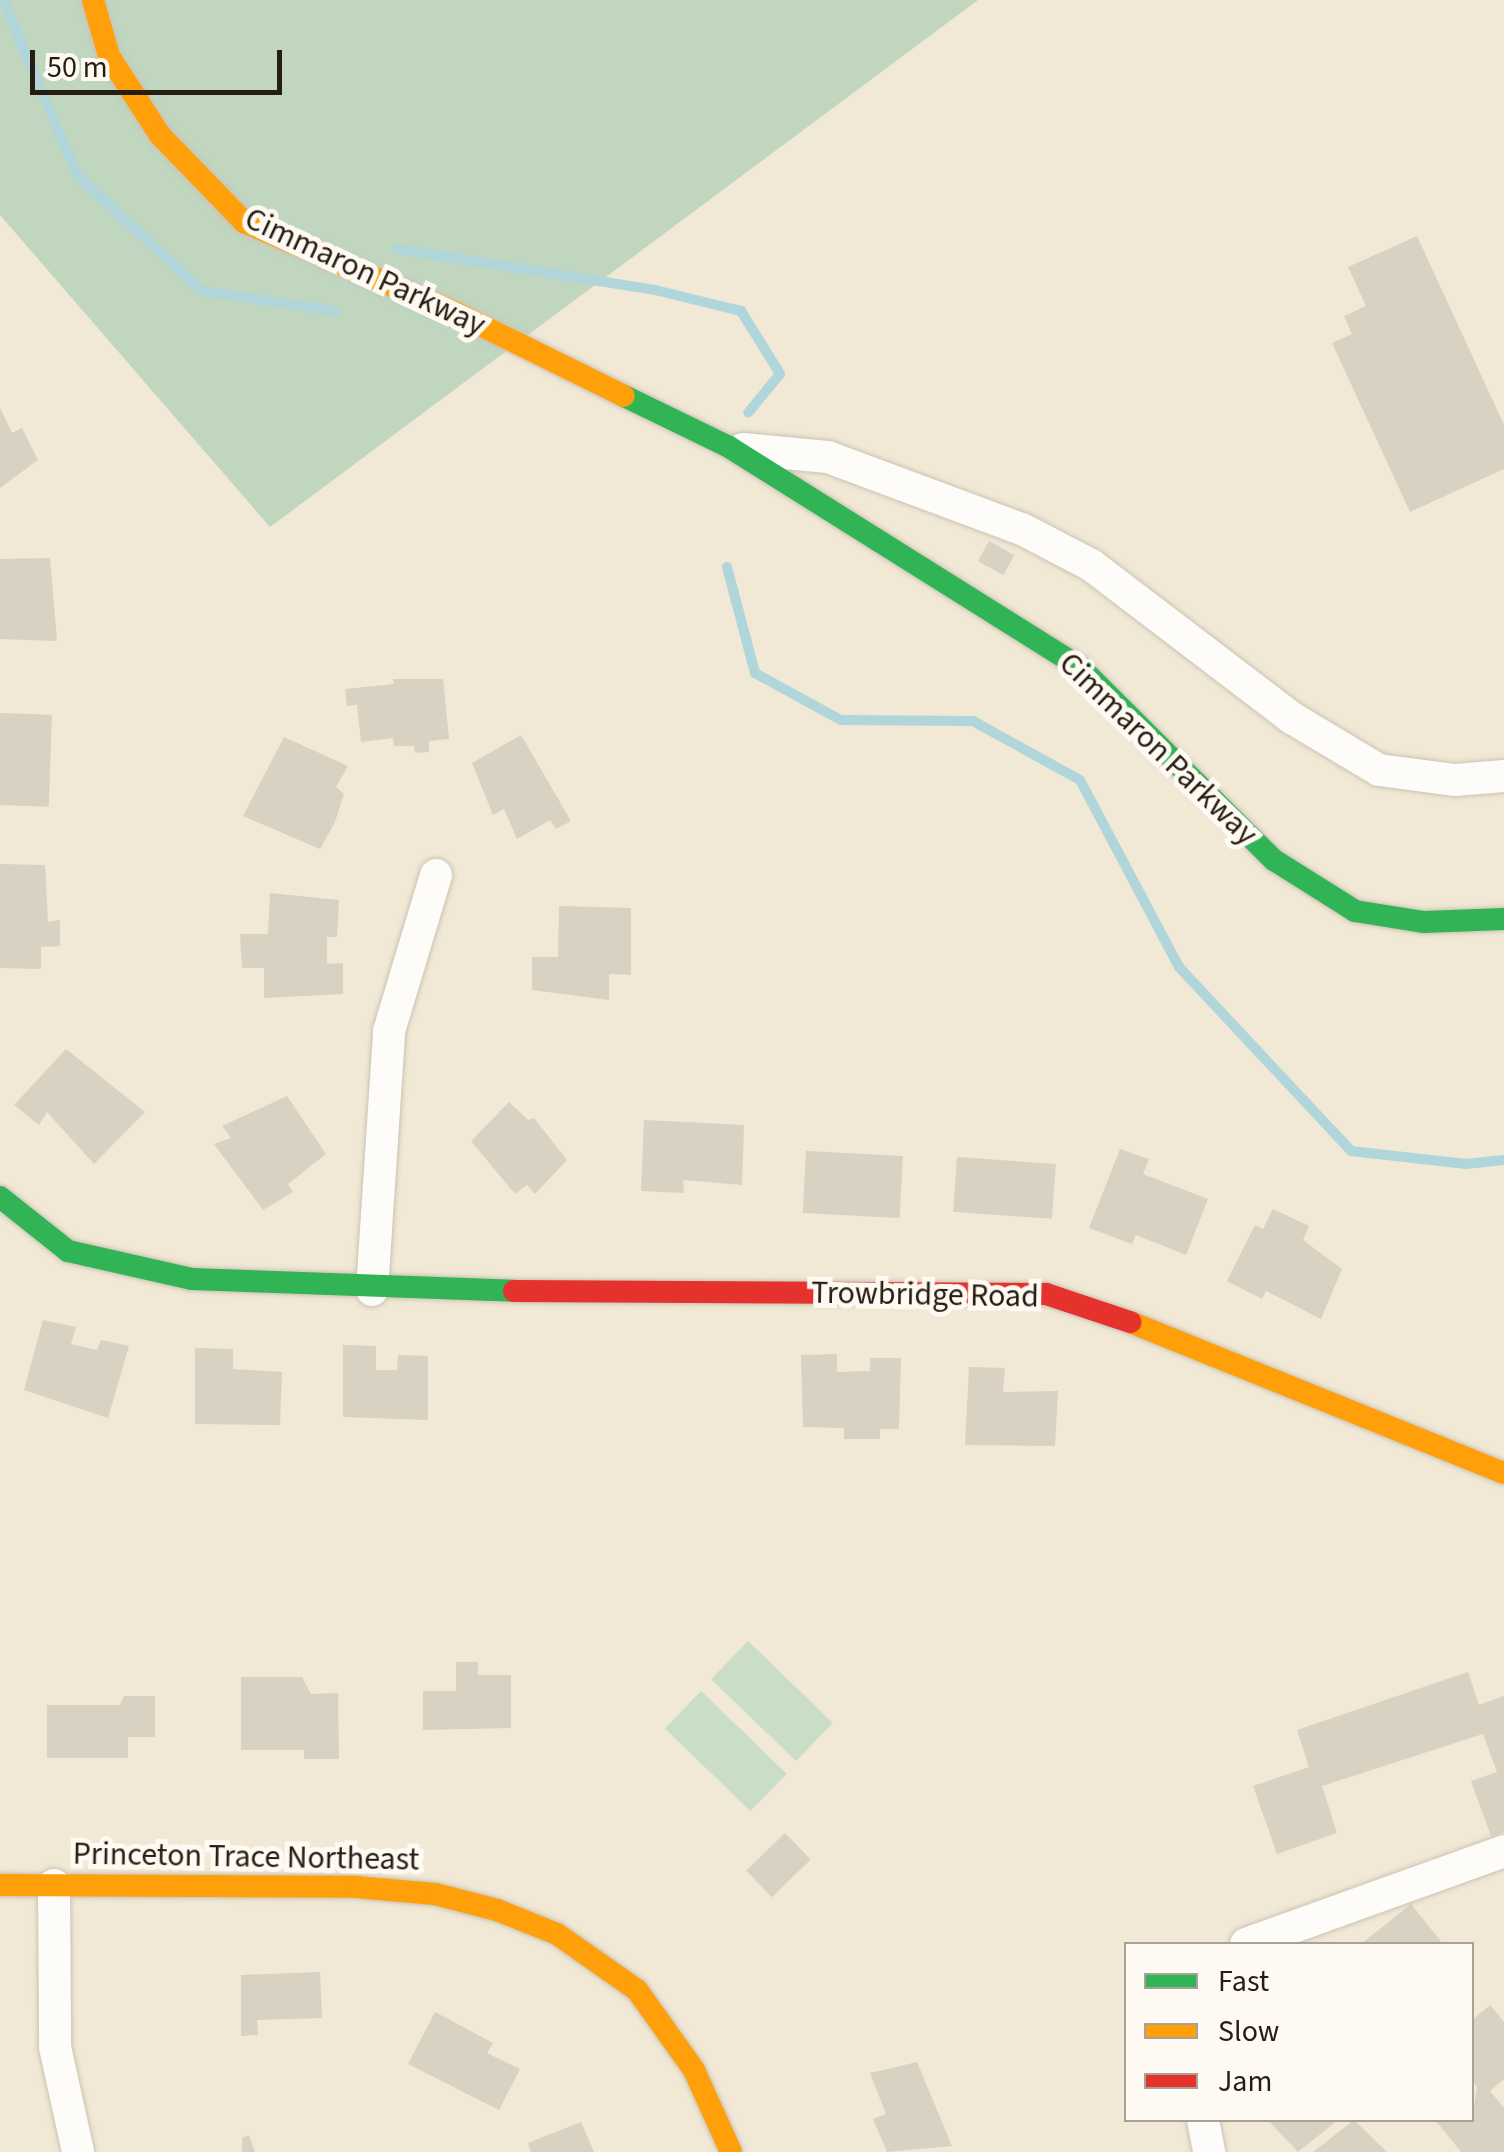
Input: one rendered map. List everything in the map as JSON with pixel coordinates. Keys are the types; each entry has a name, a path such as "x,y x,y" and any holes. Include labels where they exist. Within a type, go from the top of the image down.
{"street":[{"name":"Cimmaron Parkway","path":"93,0 109,56 160,135 244,222 456,312 728,447 1080,668 1274,860 1356,911 1424,922 1504,919"},
{"name":"Cimmaron Parkway","path":"728,447 828,457 1022,528 1091,565 1292,718 1379,770 1455,780 1504,776"},
{"path":"372,1290 389,1030 436,875"},
{"name":"Trowbridge Road","path":"0,1197 68,1250 192,1278 372,1290 1046,1294 1199,1346 1504,1473"},
{"path":"1252,1942 1504,1851"},
{"name":"Princeton Trace Northeast","path":"0,1884 356,1887 434,1894 497,1910 558,1934 638,1990 694,2070 731,2152"},
{"path":"54,1885 54,2047 78,2152"},
{"path":"1203,2122 1209,2152"}],"green space":[{"path":"0,0 978,0 270,527 0,215"},
{"path":"748,1641 833,1723 796,1761 711,1679"},
{"path":"701,1691 787,1774 750,1811 665,1728"}],"building":[{"path":"1417,236 1504,425 1504,469 1410,512 1332,343 1352,334 1344,316 1366,306 1348,267"},
{"path":"0,408 12,433 22,428 38,460 0,488"},
{"path":"989,541 1014,555 1003,575 978,561"},
{"path":"50,558 57,641 0,639 0,559"},
{"path":"393,679 443,679 449,739 429,741 429,752 415,753 414,746 394,746 393,738 361,742 357,705 347,706 345,689 394,684"},
{"path":"0,713 52,715 49,807 0,805"},
{"path":"521,735 571,821 556,829 550,820 517,839 504,809 493,815 472,763"},
{"path":"284,737 348,766 336,787 344,794 335,822 320,849 243,816"},
{"path":"0,864 45,865 48,922 60,920 60,946 41,947 41,969 0,968"},
{"path":"270,893 339,900 337,937 327,937 327,964 343,963 343,994 264,998 264,968 242,968 240,934 268,934"},
{"path":"559,906 631,908 631,975 609,974 609,1000 532,990 532,957 558,957"},
{"path":"66,1049 145,1112 94,1164 47,1112 39,1125 14,1105"},
{"path":"287,1096 326,1154 288,1184 293,1192 263,1210 214,1144 231,1138 222,1126"},
{"path":"509,1102 528,1120 534,1118 567,1160 535,1194 527,1185 515,1194 471,1141"},
{"path":"644,1120 744,1125 742,1185 683,1180 684,1193 641,1191"},
{"path":"1120,1149 1149,1159 1143,1174 1208,1199 1186,1255 1136,1235 1132,1244 1089,1228"},
{"path":"806,1151 903,1156 900,1218 803,1213"},
{"path":"957,1157 1056,1164 1052,1219 953,1212"},
{"path":"1273,1209 1309,1226 1303,1240 1342,1269 1321,1319 1266,1291 1262,1299 1227,1281 1255,1225 1263,1229"},
{"path":"43,1320 76,1327 71,1344 97,1350 101,1340 129,1346 108,1418 24,1390"},
{"path":"343,1345 376,1346 376,1370 397,1370 398,1355 428,1356 428,1420 343,1417"},
{"path":"195,1348 233,1349 233,1369 282,1372 280,1425 195,1424"},
{"path":"837,1354 837,1372 870,1371 870,1358 901,1358 899,1429 880,1429 880,1439 844,1439 844,1428 803,1427 801,1355"},
{"path":"969,1367 1005,1368 1003,1392 1058,1391 1055,1446 965,1445"},
{"path":"456,1662 478,1662 478,1675 511,1675 511,1728 423,1730 423,1691 456,1691"},
{"path":"1468,1672 1479,1705 1504,1696 1504,1832 1491,1836 1471,1781 1497,1772 1483,1734 1322,1786 1337,1833 1277,1854 1253,1786 1309,1767 1297,1730"},
{"path":"241,1677 302,1677 311,1694 338,1693 339,1759 304,1759 304,1750 241,1750"},
{"path":"124,1696 155,1696 155,1737 128,1737 128,1758 47,1758 47,1705 120,1705"},
{"path":"785,1833 811,1860 772,1897 746,1871"},
{"path":"1411,1904 1441,1942 1364,1942"},
{"path":"320,1972 322,2018 257,2020 258,2035 241,2036 241,1975"},
{"path":"1490,2005 1504,2022 1504,2079 1490,2091 1504,2108 1504,2152 1461,2152 1437,2122 1474,2122 1474,2018"},
{"path":"435,2012 493,2043 487,2053 520,2069 499,2110 408,2064"},
{"path":"917,2062 952,2146 887,2152 873,2119 886,2114 870,2073"},
{"path":"581,2122 594,2152 531,2152 528,2143"},
{"path":"1270,2122 1336,2122 1298,2152"},
{"path":"1356,2122 1387,2152 1313,2152"},
{"path":"249,2135 255,2152 242,2152 242,2138"}],"waterway":[{"path":"3,0 77,175 202,291 336,311"},
{"path":"397,249 655,290 741,311 780,374 748,413"},
{"path":"727,567 755,673 841,720 973,721 1080,780 1179,967 1351,1151 1466,1164 1504,1160"}],"traffic: fast":[{"path":"624,396 729,447 1081,668 1274,860 1355,911 1424,922 1504,919"},
{"path":"0,1197 68,1251 192,1279 514,1291"}],"traffic: slow":[{"path":"93,0 109,56 160,135 244,222 456,313 624,396"},
{"path":"1130,1322 1504,1473"},
{"path":"0,1885 356,1887 435,1894 497,1910 557,1934 637,1990 694,2070 731,2152"}],"traffic: jam":[{"path":"514,1291 1046,1294 1130,1322"}]}
